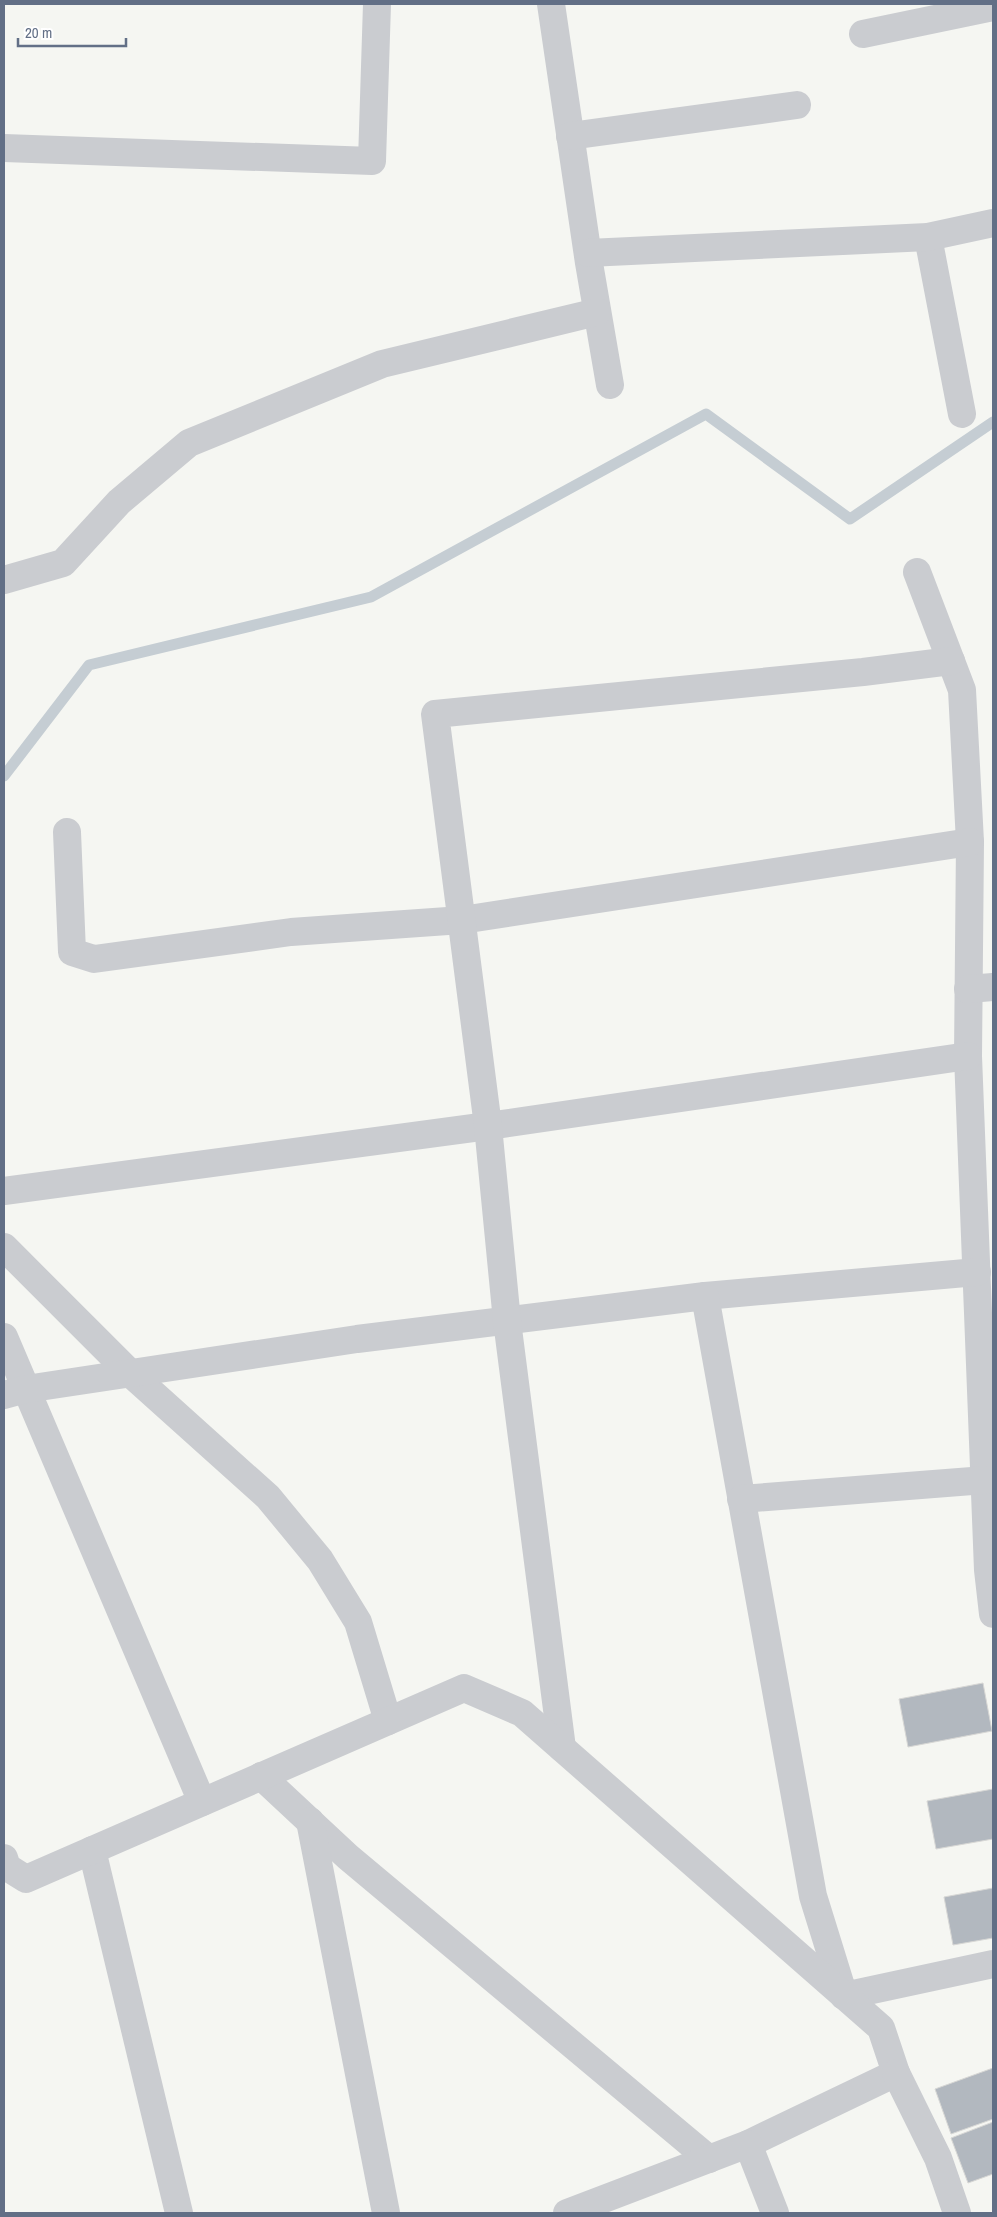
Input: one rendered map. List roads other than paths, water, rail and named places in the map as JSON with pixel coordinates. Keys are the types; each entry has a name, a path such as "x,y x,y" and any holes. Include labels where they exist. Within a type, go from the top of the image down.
{"street":[{"path":"4,148 372,161 377,4"},
{"path":"551,4 610,386"},
{"path":"863,34 993,7"},
{"path":"570,136 797,105"},
{"path":"588,253 928,237 993,223"},
{"path":"928,237 962,414"},
{"path":"4,580 64,562 119,502 189,443 382,364 598,312"},
{"path":"917,572 962,690 970,842 981,988 968,1056 984,1219 977,1272 988,1420 984,1480 988,1570 993,1614"},
{"path":"562,1748 507,1320 488,1126 435,714 863,672 951,661"},
{"path":"67,832 72,952 94,959 291,932 462,920 970,842"},
{"path":"4,1191 488,1126 968,1056"},
{"path":"4,1246 130,1373 268,1497 320,1560 358,1622 388,1721"},
{"path":"15,1392 357,1339 507,1320 705,1296 977,1272"},
{"path":"705,1296 813,1896 844,1996"},
{"path":"4,1337 15,1392 202,1802"},
{"path":"741,1499 984,1480"},
{"path":"5,1865 26,1879 464,1688 522,1714 881,2028 896,2073 938,2158 957,2213"},
{"path":"261,1776 356,1863 709,2159"},
{"path":"310,1821 386,2213"},
{"path":"92,1850 179,2213"},
{"path":"844,1996 993,1964"},
{"path":"567,2213 748,2144 896,2073"},
{"path":"748,2144 775,2213"}],"waterway":[{"path":"4,776 89,665 371,597 706,414 850,519 993,422"}]}
